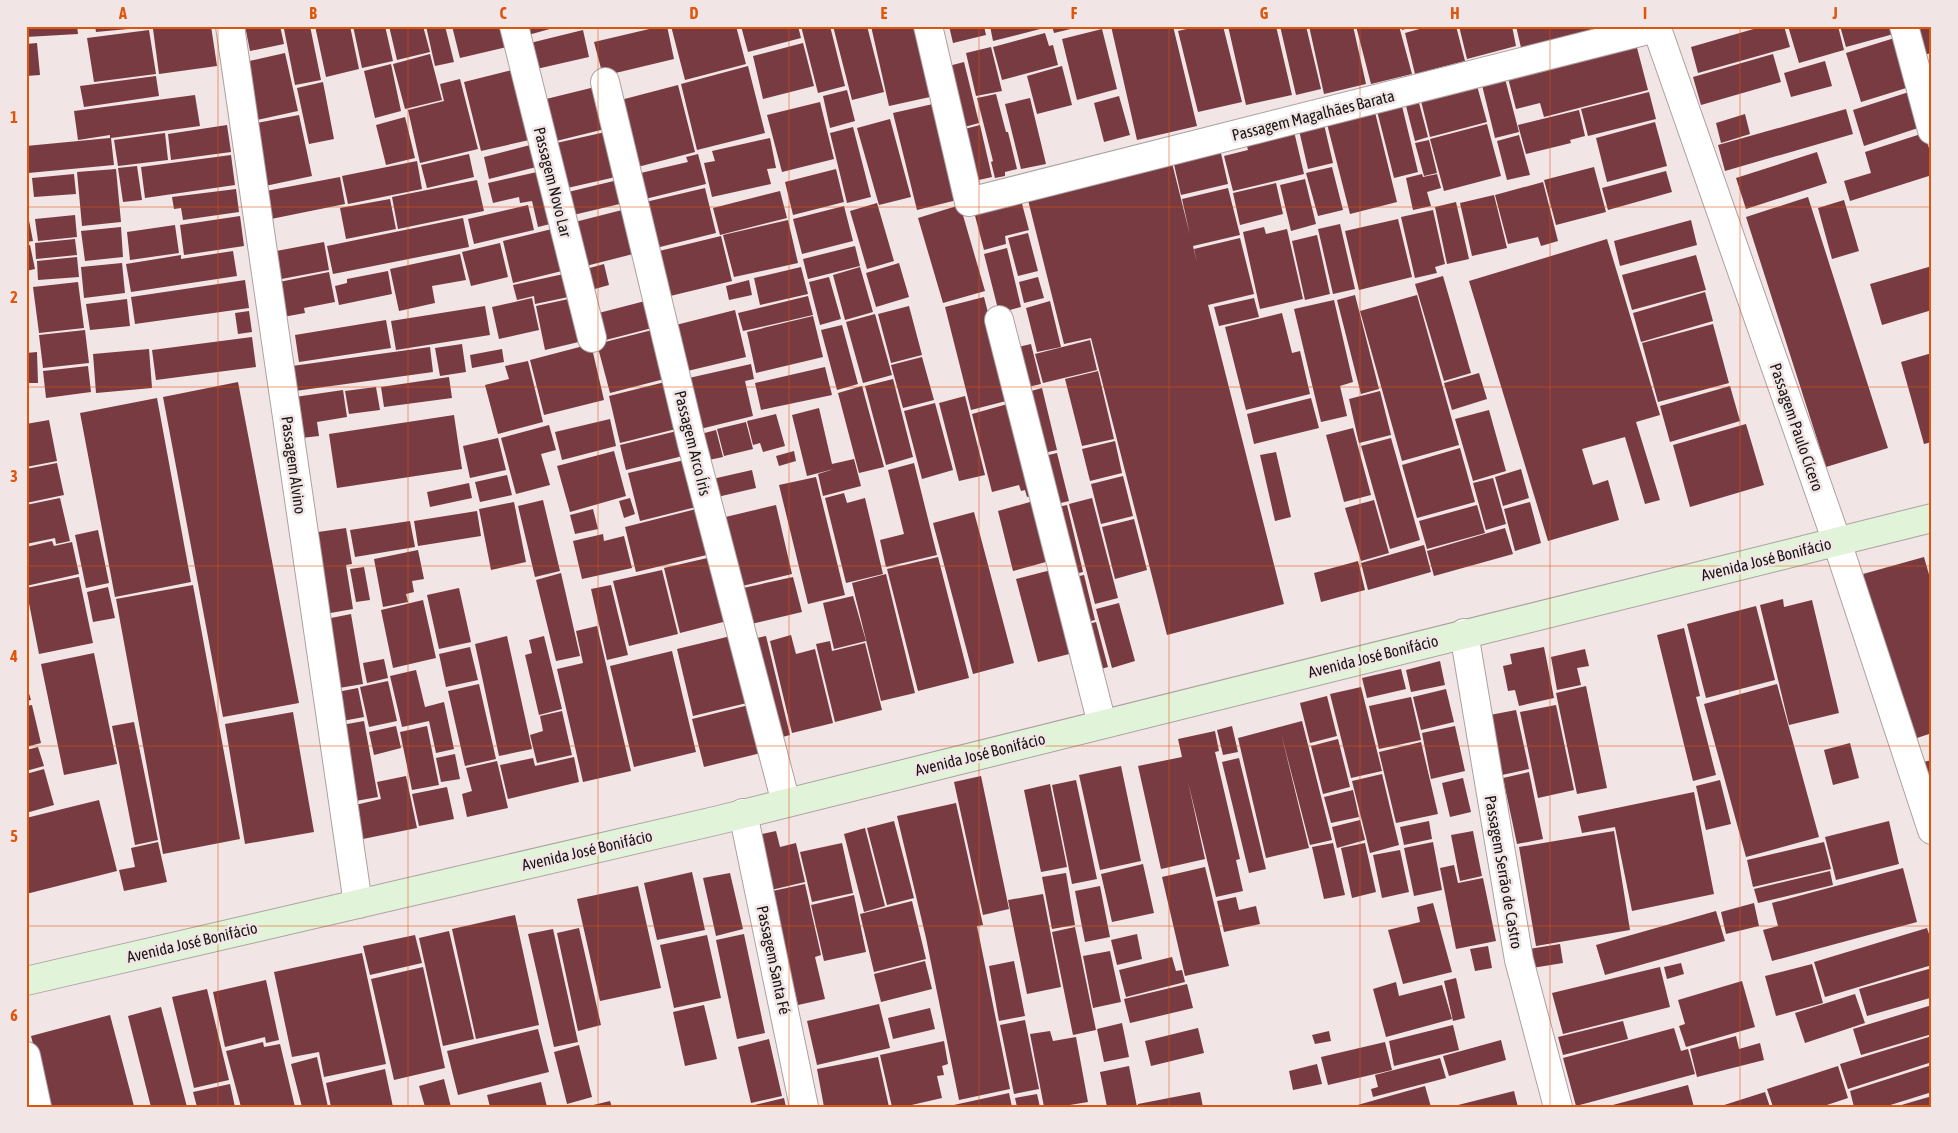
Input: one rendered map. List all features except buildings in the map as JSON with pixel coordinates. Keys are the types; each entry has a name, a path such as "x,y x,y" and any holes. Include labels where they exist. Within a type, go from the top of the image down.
{"main road":[{"name":"Avenida José Bonifácio","path":"26,981 786,803 1932,518"}],"street":[{"name":"Passagem Alvino","path":"230,26 358,904"},
{"name":"Passagem Novo Lar","path":"514,26 592,338"},
{"name":"Passagem Magalhães Barata","path":"928,26 969,202 1656,27"},
{"path":"1904,26 1932,130"},
{"name":"Passagem Paulo Cícero","path":"1656,27 1837,542 1932,830"},
{"name":"Passagem Arco Íris","path":"605,82 692,444 786,803"},
{"path":"999,320 1102,724"},
{"name":"Passagem Serrão de Castro","path":"1464,633 1519,960 1558,1107"},
{"name":"Passagem Santa Fé","path":"743,813 804,1107"},
{"path":"26,1056 37,1107"}]}
